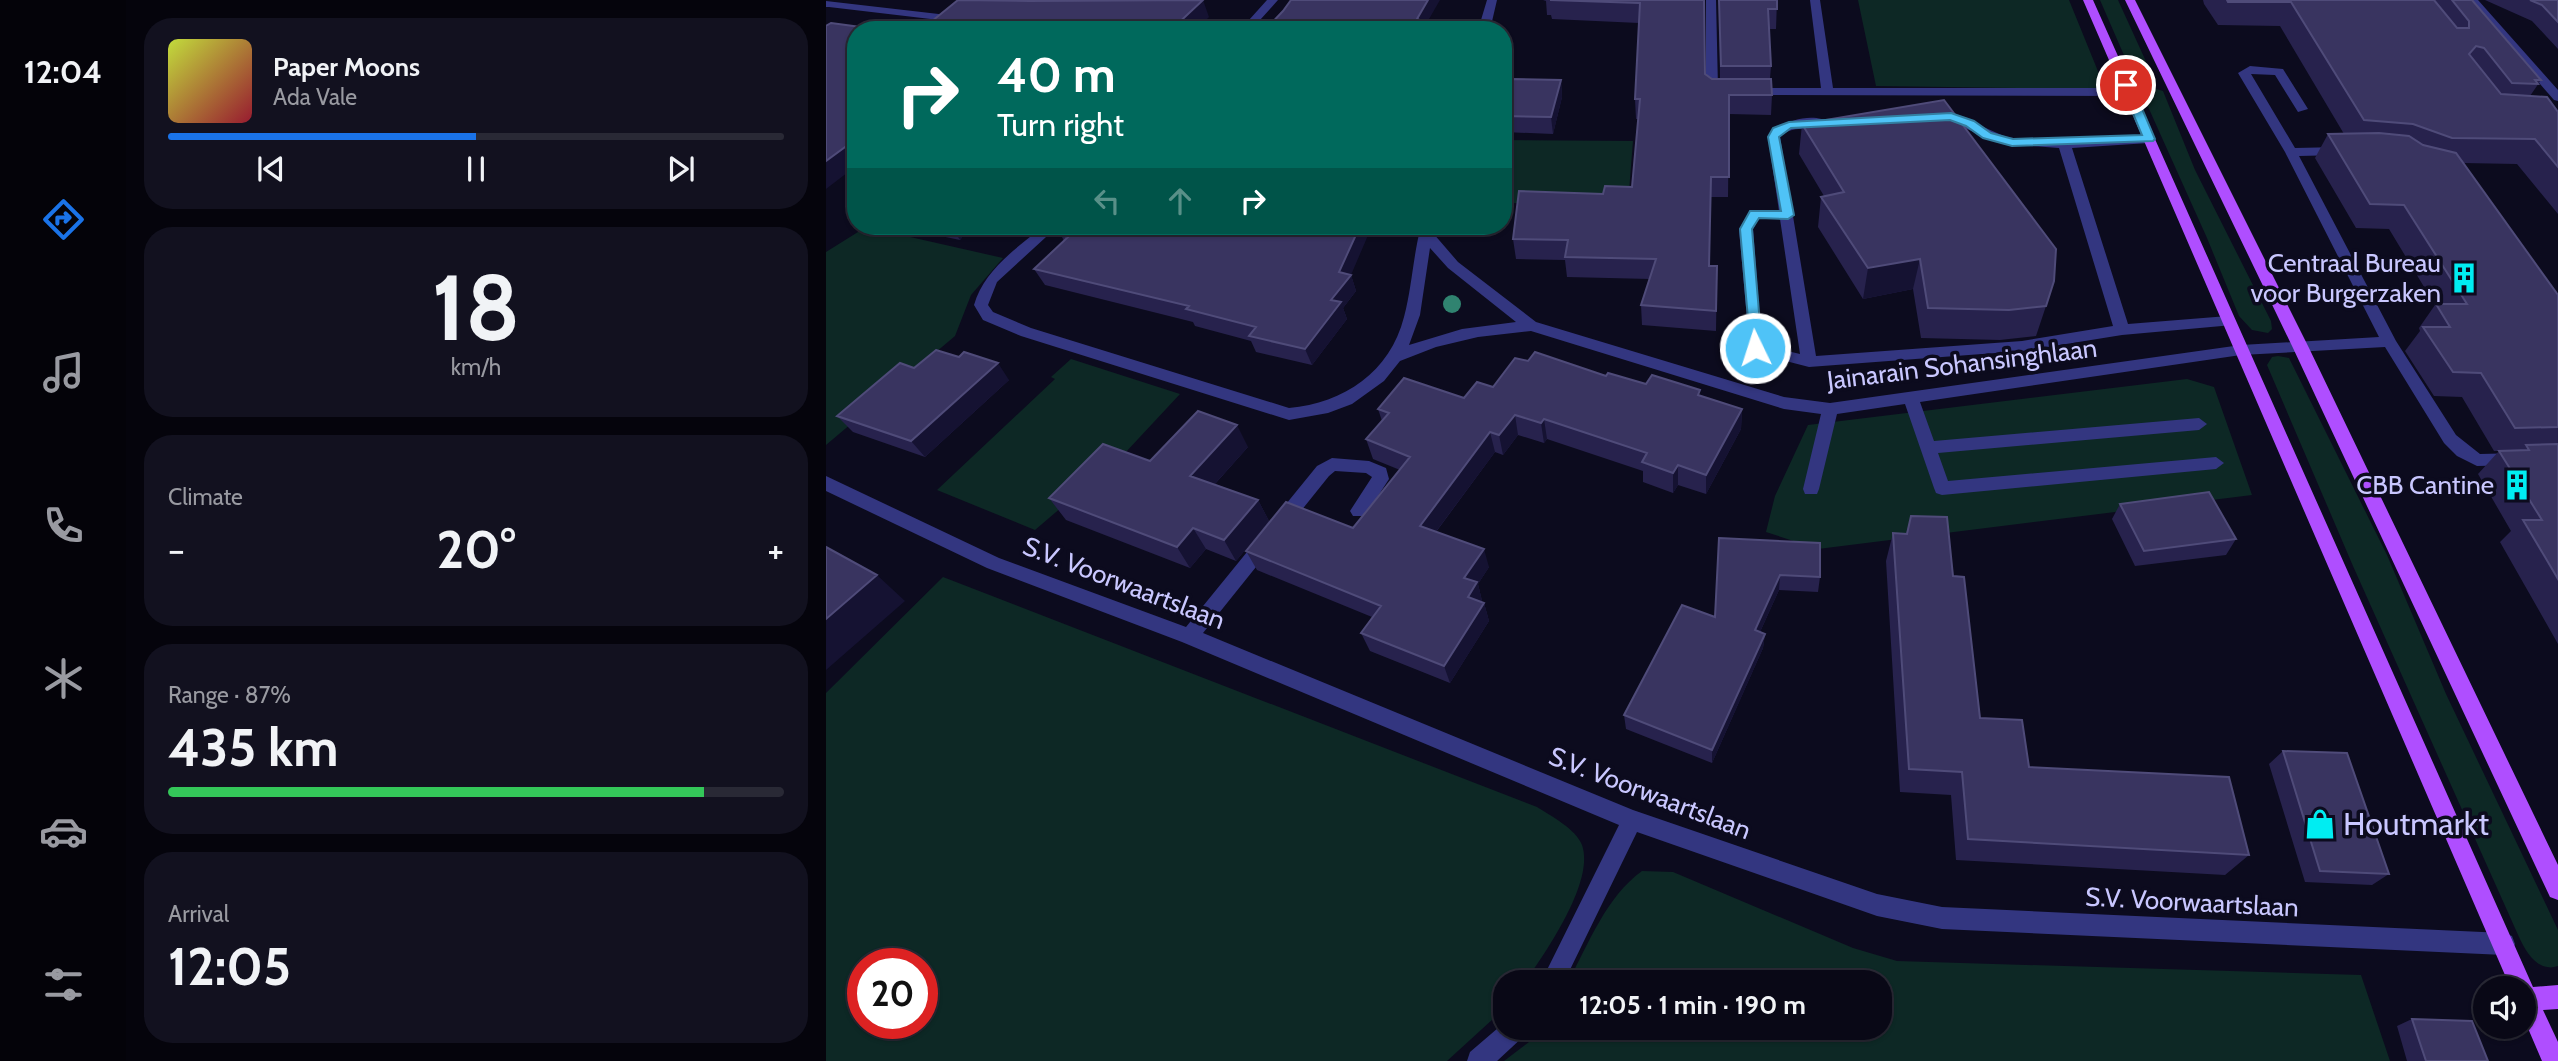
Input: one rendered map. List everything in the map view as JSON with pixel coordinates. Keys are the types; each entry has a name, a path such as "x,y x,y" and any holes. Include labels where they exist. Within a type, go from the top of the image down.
{"main road":[{"path":"2088,0 2518,976"},
{"path":"2130,0 2301,348 2558,889"},
{"path":"2536,998 2558,997"},
{"path":"2536,1018 2554,1061"}],"street":[{"path":"1253,21 1273,0"},
{"path":"1486,21 1492,0"},
{"path":"1710,0 1712,92 2130,92"},
{"path":"1815,0 1828,92"},
{"path":"2472,0 2558,97"},
{"path":"830,3 956,19"},
{"path":"2302,109 2279,72 2250,70 2244,73 2291,152 2389,342 2451,439 2463,452 2477,460 2558,458"},
{"path":"1924,118 1951,117 1970,124 1987,135 2012,142 2064,143 2149,139"},
{"path":"1809,362 1788,215 1773,137 1777,130 1789,125 1843,122"},
{"path":"2064,143 2122,330"},
{"path":"2291,152 2353,151"},
{"path":"1788,215 1755,214 1746,229 1755,348 1809,362 2022,346 2122,330 2228,321"},
{"path":"1041,235 986,287 981,305 988,316 1026,332 1289,414 1307,414 1337,406 1382,374 1396,357 1409,328 1426,235"},
{"path":"1431,235 1453,265 1531,326"},
{"path":"1396,357 1430,341 1468,331 1531,326"},
{"name":"Jainarain Sohansinghlaan","path":"1531,326 1784,403 1830,409 2241,350 2389,342"},
{"path":"1911,399 1942,488 2216,463"},
{"path":"1811,489 1830,409"},
{"path":"1929,448 2199,424"},
{"path":"1189,636 1323,471 1332,464 1369,467 1380,473 1381,479 1359,511"},
{"name":"S.V. Voorwaartslaan","path":"826,483 993,563 1189,636 1632,820 1878,905 1942,918 2504,944"},
{"path":"1558,970 1632,820"},
{"path":"1479,1061 1502,1040"}],"green space":[{"path":"1858,0 2069,0 2104,86 2098,89 1876,86"},
{"path":"2100,0 2118,0 2154,79 2146,81 2133,76"},
{"path":"2153,88 2163,91 2195,170 2271,321 2272,329 2268,333 2252,330 2239,316 2141,91"},
{"path":"1512,140 1633,141 1628,204 1512,203"},
{"path":"853,235 901,235 1003,258 971,295 955,336 826,445 826,252"},
{"path":"2272,357 2289,358 2387,555 2446,694 2558,930 2558,966 2544,967 2539,964 2529,955 2519,937 2353,566 2267,365"},
{"path":"1071,359 1180,394 1125,453 1035,530 937,490 1055,379 1051,377"},
{"path":"2187,379 2214,387 2252,495 1818,549 1766,532 1775,496 1808,425"},
{"path":"943,577 1537,807 1562,823 1582,845 1584,860 1575,897 1544,954 1533,970 1493,970 1493,1019 1447,1061 826,1061 826,693"},
{"path":"1642,871 1673,872 1853,948 1897,961 2361,975 2390,1061 1504,1061 1532,1040 1892,1040 1892,970 1574,970 1608,907"}],"building":[{"path":"958,0 1203,0 1181,21 932,21"},
{"path":"1291,0 1428,0 1417,19 1422,21 1274,21"},
{"path":"1550,0 1704,0 1705,74 1712,79 1771,79 1772,95 1729,95 1729,177 1711,177 1709,266 1717,266 1716,311 1641,305 1656,259 1565,257 1568,240 1513,239 1519,191 1603,194 1605,186 1632,187 1640,99 1635,99 1640,3"},
{"path":"1719,0 1777,0 1777,9 1768,9 1771,66 1721,66"},
{"path":"2227,0 2434,0 2457,28 2469,28 2469,21 2452,0 2472,0 2541,80 2535,80 2538,84 2512,83 2484,48 2476,46 2469,54 2501,94 2547,97 2558,112 2558,167 2535,139 2452,138 2413,124 2364,120 2291,2"},
{"path":"2530,0 2558,0 2558,22 2542,5"},
{"path":"831,23 847,25 847,146 826,161 826,26"},
{"path":"1512,79 1561,80 1551,117 1512,116"},
{"path":"1944,100 2056,249 2054,281 2046,306 2009,310 1928,308 1920,259 1868,268 1821,197 1844,192 1802,124"},
{"name":"Centraal Bureau voor Burgerzaken","path":"2379,133 2409,136 2423,145 2456,153 2558,295 2558,427 2515,428 2481,373 2453,372 2423,327 2450,327 2436,304 2467,304 2404,205 2370,204 2328,134"},
{"path":"1061,235 1356,235 1339,272 1351,275 1331,300 1341,302 1305,349 1249,336 1256,327 1186,309 1189,306 1034,269 1068,237"},
{"path":"936,350 959,357 964,352 998,363 911,441 837,416 900,363 914,368"},
{"path":"1535,352 1606,376 1608,373 1646,384 1652,375 1700,390 1698,395 1742,409 1706,475 1678,465 1673,473 1642,462 1647,453 1544,419 1541,423 1515,415 1499,435 1490,432 1420,526 1484,549 1464,578 1477,582 1468,597 1484,603 1444,666 1361,633 1381,606 1246,551 1286,502 1353,528 1410,457 1366,439 1389,413 1378,409 1404,378 1464,398 1477,382 1493,387 1515,358 1528,361"},
{"path":"1198,411 1237,425 1190,476 1258,500 1224,540 1193,528 1177,547 1049,498 1103,444 1150,461"},
{"path":"2558,444 2558,579 2523,520 2542,520 2499,451 2529,450 2526,445"},
{"path":"2209,492 2236,539 2144,551 2120,504"},
{"path":"1911,516 1947,517 1953,576 1964,577 1980,718 2022,720 2029,767 2229,777 2249,855 1968,839 1962,772 1909,769 1893,533 1907,534"},
{"path":"1719,538 1820,543 1820,577 1780,575 1755,630 1765,634 1712,750 1624,715 1682,605 1715,617"},
{"path":"826,547 877,575 826,619"},
{"name":"Houtmarkt","path":"2283,751 2347,753 2389,874 2320,871"},
{"path":"2412,1019 2472,1021 2473,1039 2479,1039 2488,1061 2426,1061"}],"place":[{"name":"Centraal Bureau voor Burgerzaken","path":"2464,278"},
{"name":"CBB Cantine","path":"2517,485"},
{"name":"Houtmarkt","path":"2320,824"}],"route":[{"path":"1755,348 1746,229 1755,214 1788,215 1773,137 1777,130 1789,125 1951,117 1970,124 1987,135 2012,142 2064,143 2149,139 2126,85"}]}
